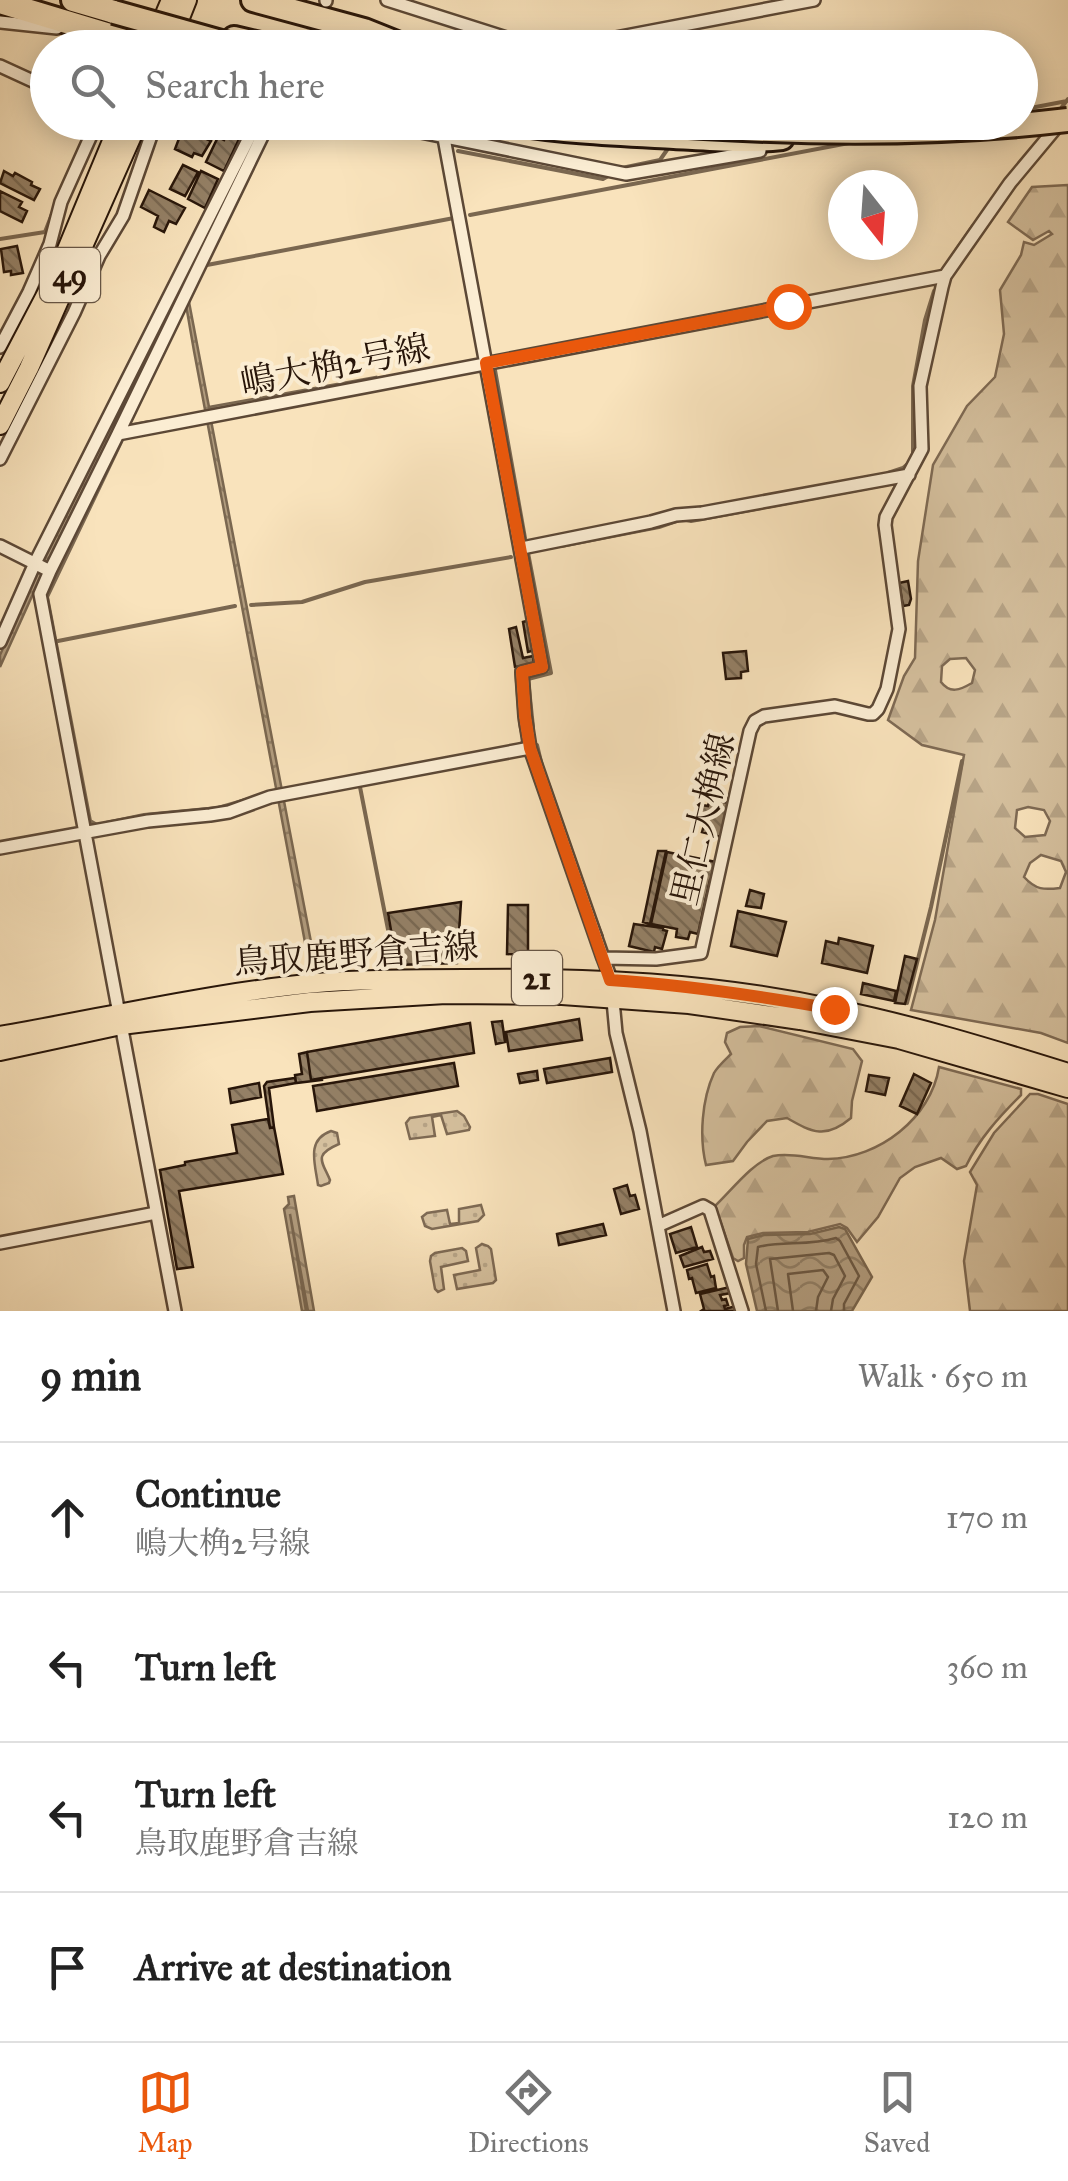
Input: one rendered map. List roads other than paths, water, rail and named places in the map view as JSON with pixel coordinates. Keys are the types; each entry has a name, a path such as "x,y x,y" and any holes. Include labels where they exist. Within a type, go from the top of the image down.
{"highway":[{"path":"73,0 178,30"},
{"path":"253,0 364,30"},
{"path":"0,2 108,13 130,30"},
{"path":"1038,115 1068,112"},
{"path":"1038,123 1068,120"}],"main road":[{"path":"159,30 171,0"},
{"path":"175,30 187,0"},
{"name":"49","path":"0,383 128,140"},
{"name":"49","path":"0,426 30,368 130,140"},
{"name":"鳥取鹿野倉吉線","path":"0,1050 230,994 329,982 537,978 671,984 834,1009 971,1042 1068,1073"},
{"name":"鳥取鹿野倉吉線","path":"0,1036 120,1019 310,1002 446,994 562,995 689,1004 866,1032 1068,1088"}],"street":[{"path":"386,0 481,30"},
{"path":"657,30 814,0"},
{"path":"0,22 108,13"},
{"path":"0,66 30,80"},
{"name":"里仁大桷線","path":"603,958 656,960 701,953 754,721 764,716 835,706 868,714 878,708 887,690 899,629 886,517 922,449 920,386 946,276 1010,184 1068,112"},
{"path":"0,347 50,244 61,202 89,140"},
{"path":"0,459 74,313 98,256 123,216 135,140"},
{"path":"0,642 35,564 248,140"},
{"path":"175,1311 40,594 260,140"},
{"path":"444,140 542,667 522,672 530,748 610,980 616,1033 660,1225 674,1311"},
{"path":"454,140 626,174 760,150"},
{"name":"嶋大桷2号線","path":"118,434 946,276"},
{"path":"522,548 676,515 910,475"},
{"path":"0,546 50,572"},
{"path":"0,848 148,820 229,812 270,797 530,748"},
{"path":"660,1225 703,1206 710,1210 742,1311"},
{"path":"0,1243 156,1213"}],"water":[{"path":"247,140 256,140 0,667 0,655 41,562"},
{"path":"189,302 209,407 376,377 209,410 316,968 310,969 194,351 186,305"},
{"path":"294,1196 314,1311 308,1311 290,1214 306,1311 302,1311 284,1209 289,1204 288,1197"},
{"path":"845,1229 872,1277 852,1311 757,1311 746,1264 748,1239 810,1234"}],"waterway":[{"path":"1059,111 1068,99"},
{"path":"1038,107 1067,101"},
{"path":"470,215 849,143"},
{"path":"617,169 660,160 669,147"},
{"path":"458,151 603,179 610,175"},
{"path":"0,239 45,232 52,214"},
{"path":"207,265 454,218"},
{"path":"953,255 973,226"},
{"path":"913,453 913,386 934,291"},
{"path":"495,370 525,538"},
{"path":"127,426 149,422"},
{"path":"97,825 90,821 47,597 122,440"},
{"path":"888,473 910,462"},
{"path":"561,546 682,519 691,521 889,484"},
{"path":"528,553 551,673 528,679 533,727"},
{"path":"251,605 302,602 365,582 511,557"},
{"path":"58,641 235,606"},
{"path":"516,670 524,742 518,745"},
{"path":"537,745 543,770"},
{"path":"907,1003 962,761"},
{"path":"548,783 576,864"},
{"path":"360,787 395,965"},
{"path":"106,823 218,808 249,799"},
{"path":"594,916 602,936"},
{"path":"112,948 119,985"}],"tunnel":[{"path":"312,30 326,1"}]}
